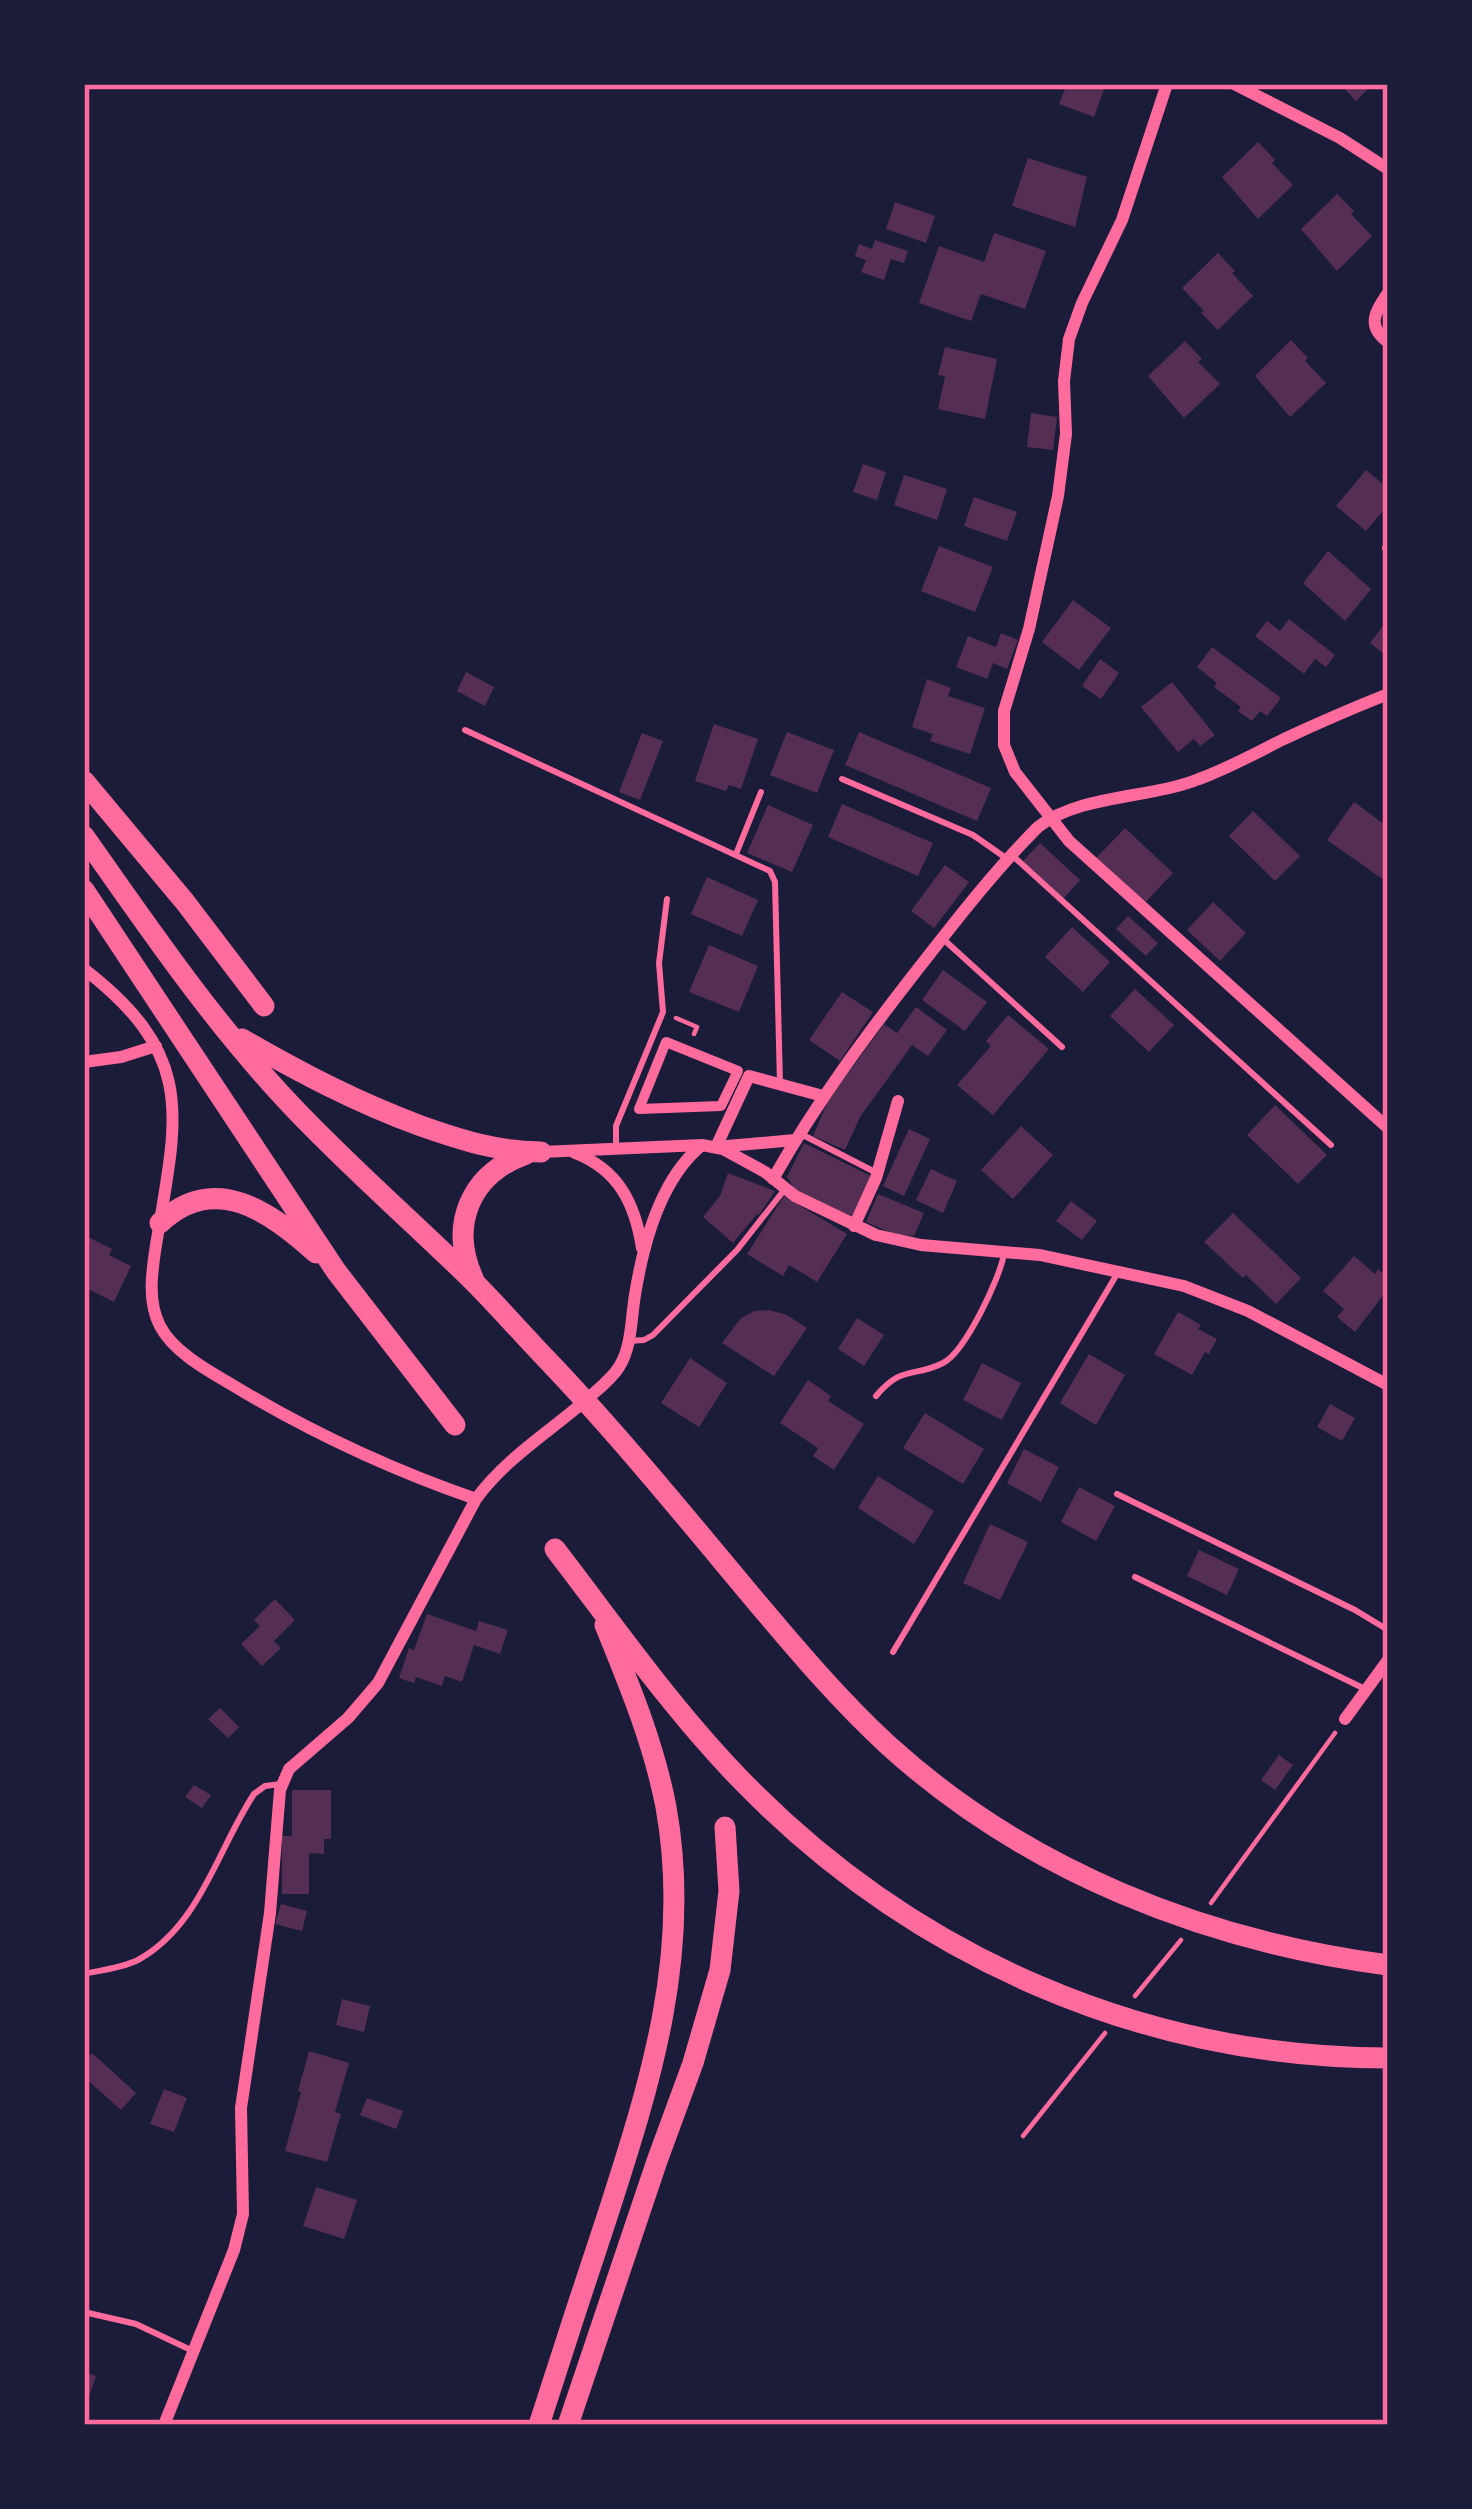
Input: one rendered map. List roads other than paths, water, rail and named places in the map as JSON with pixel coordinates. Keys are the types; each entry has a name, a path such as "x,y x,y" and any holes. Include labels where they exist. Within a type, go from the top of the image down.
{"highway":[{"path":"84,781 264,1006"},
{"path":"84,836 224,1027 292,1106 476,1284 588,1404 842,1700 890,1748 992,1824 1113,1891 1252,1941 1388,1965"},
{"path":"84,890 336,1271 454,1425"},
{"path":"224,1027 370,1107 485,1147 541,1152"},
{"path":"476,1284 463,1247 462,1226 469,1204 499,1168 541,1152"},
{"path":"160,1223 187,1204 232,1199 284,1225 336,1271"},
{"path":"555,1549 705,1740 764,1804 864,1887 980,1960 1122,2019 1212,2042 1315,2055 1388,2057"},
{"path":"538,2425 646,2096 670,1971 673,1917 666,1807 634,1697 596,1603"},
{"path":"568,2425 710,2008 729,1892 725,1827"}],"street":[{"path":"1167,84 1122,220 1070,339 1058,496 1029,629 1003,719 1006,755 1069,841 1388,1128"},
{"path":"1234,84 1332,133 1388,170"},
{"path":"1388,293 1373,320 1377,333 1388,342"},
{"path":"773,1179 823,1096 876,1022 1010,857 1051,818 1072,808 1185,784 1388,694"},
{"path":"84,969 124,1001 168,1072 173,1104 170,1157 152,1270 153,1308 160,1326 174,1344 222,1379 312,1431 383,1465 476,1499"},
{"path":"730,1102 639,1108 666,1042 738,1071 740,1081"},
{"path":"84,1061 121,1057 156,1046"},
{"path":"638,1073 652,1078"},
{"path":"164,2425 242,2221 241,2115 269,1926 281,1784 289,1769 348,1718 382,1677 476,1499 503,1467 548,1433 620,1366 643,1255 667,1192 690,1157 709,1146 740,1081 749,1076 823,1096"},
{"path":"854,1226 878,1173 898,1102"},
{"path":"541,1152 709,1146 797,1137"},
{"path":"709,1146 762,1170 784,1189 854,1226 898,1241 1005,1251 1184,1286 1226,1301 1388,1385"},
{"path":"570,1151 599,1164 619,1183 635,1213 643,1255"},
{"path":"1345,1719 1388,1660"}],"lane":[{"path":"1388,539 1388,556"},
{"path":"465,730 766,867 774,876 780,1084"},
{"path":"842,779 982,839 1010,857 1331,1145"},
{"path":"736,854 761,792"},
{"path":"616,1150 616,1128 663,1012 659,963 667,899"},
{"path":"942,938 1062,1047"},
{"path":"797,1137 878,1173"},
{"path":"628,1341 653,1335 737,1250 784,1189"},
{"path":"876,1396 901,1374 939,1365 953,1355 993,1290 1005,1251"},
{"path":"893,1652 1119,1271"},
{"path":"1117,1494 1388,1630"},
{"path":"1135,1577 1366,1690"},
{"path":"84,1974 136,1960 174,1934 254,1794 265,1786 281,1784"},
{"path":"84,2312 136,2324 193,2351"}]}
